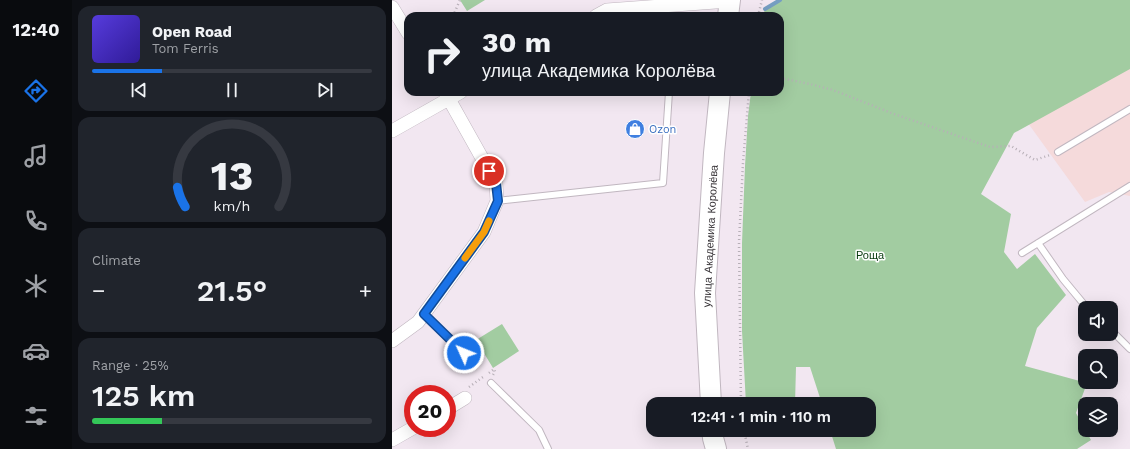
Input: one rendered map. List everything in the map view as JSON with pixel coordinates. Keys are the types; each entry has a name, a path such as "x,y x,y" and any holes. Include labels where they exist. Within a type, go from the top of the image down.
{"main road":[{"path":"728,12 730,0"},
{"name":"улица Академика Королёва","path":"711,397 705,293 714,153 720,96"},
{"path":"713,437 716,449"}],"street":[{"path":"603,10 645,8 730,0"},
{"path":"392,7 404,26"},
{"path":"392,131 445,96"},
{"path":"392,341 418,322 484,232 498,201 496,183 448,96"},
{"path":"456,404 465,398"},
{"path":"392,440 404,433"}],"lane":[{"path":"498,201 664,183 669,96"},
{"path":"1058,152 1130,109"},
{"path":"1022,252 1130,186"},
{"path":"1038,243 1063,279 1081,301"},
{"path":"424,314 464,353"},
{"path":"1118,336 1130,349"},
{"path":"491,383 539,430 548,449"}],"path":[{"path":"455,12 460,0"},
{"path":"759,12 762,0"},
{"path":"784,79 833,90 894,114 990,147 1011,146 1035,160 1058,152"},
{"path":"741,397 739,242 748,96"},
{"path":"745,437 748,449"}],"shaded area":[{"path":"1130,61 1130,196 1109,192 1085,202 1025,119"}],"green space":[{"path":"460,0 485,0 467,11"},
{"name":"Роща","path":"777,0 1130,0 1130,69 1014,133 981,194 1011,214 1004,252 1017,269 1035,254 1066,295 1037,328 1025,366 1078,381 1078,389 1085,389 1082,397 1078,397 1078,408 1076,413 1078,417 1078,437 1089,437 1091,440 1077,449 836,449 832,437 876,437 876,397 820,397 810,367 796,367 795,397 746,397 742,331 742,243 745,166 750,96 784,96 784,12 764,12 765,9"},
{"path":"502,324 519,351 493,368 476,340"}],"waterway":[{"path":"765,9 780,0"}],"slow traffic":[{"path":"465,258 484,232 489,221"}],"place":[{"name":"Ozon","path":"635,129"}],"route":[{"path":"464,353 424,314 484,232 498,201 496,183 489,171"}]}
